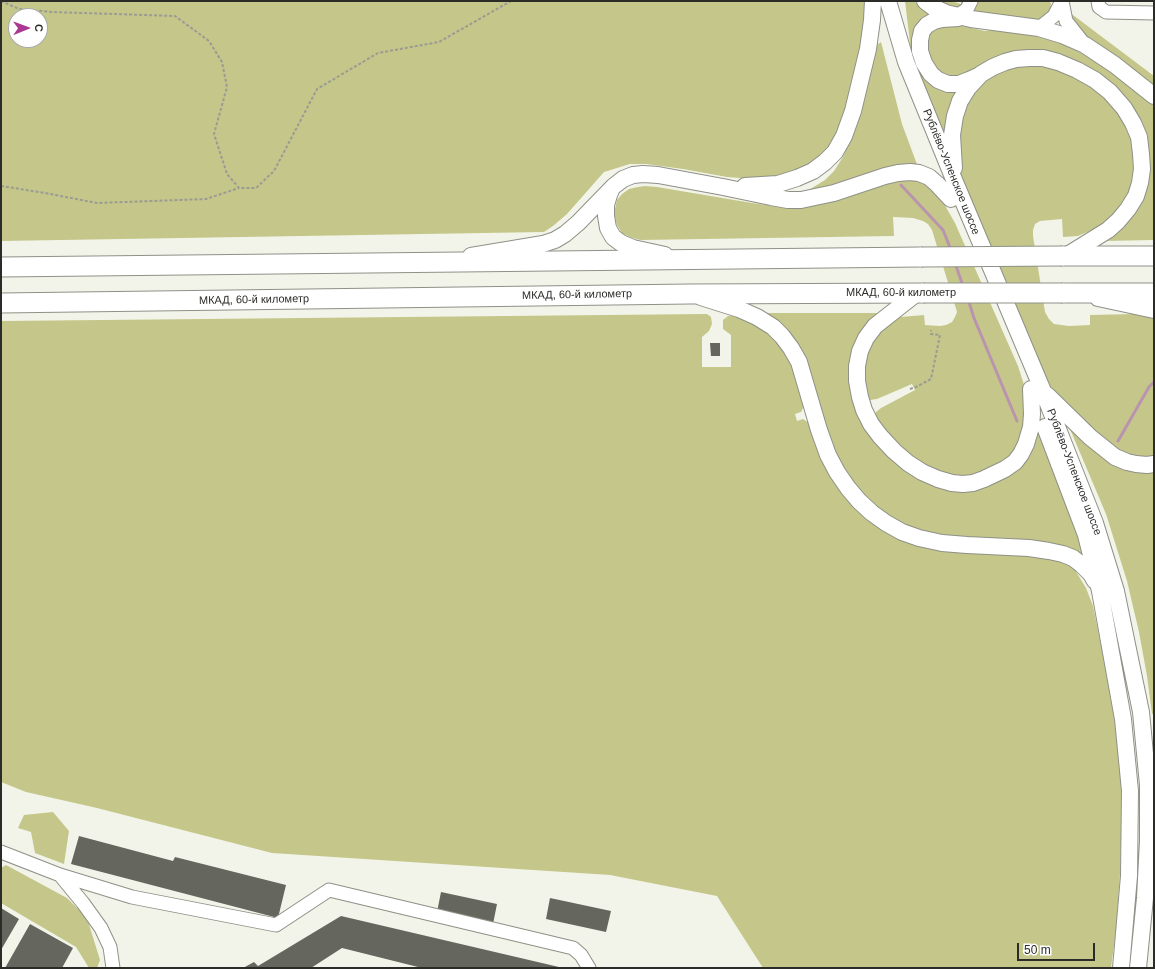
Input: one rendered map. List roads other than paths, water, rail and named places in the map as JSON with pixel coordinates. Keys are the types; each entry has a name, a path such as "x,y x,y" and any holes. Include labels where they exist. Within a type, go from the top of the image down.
{"highway":[{"path":"1,267 680,259 1154,256"},
{"name":"МКАД, 60-й километр","path":"1,303 690,294 1154,293"}],"main road":[{"path":"723,187 778,184 813,171 835,152 844,136 853,111 868,49 873,1"},
{"name":"Рублёво-Успенское шоссе","path":"878,1 898,68 951,199 1095,523 1116,591 1141,712 1148,785 1148,841 1145,898 1138,968"},
{"name":"Рублёво-Успенское шоссе","path":"888,1 906,62 1037,390 1086,535 1100,591 1123,718 1130,791 1129,876 1121,968"},
{"path":"924,1 946,13 1039,28 1062,35 1085,45 1115,65 1154,96"},
{"path":"964,17 934,21 927,25 922,31 920,51 924,63 931,74 938,80 948,84 959,84 992,67 1016,59 1043,58 1058,62 1095,80 1110,92 1124,108 1139,137 1142,169 1136,196 1123,215 1108,230 1064,256"},
{"path":"954,182 952,135 955,116 960,101 968,88 981,74"},
{"path":"434,262 543,244 554,240 565,234 578,223 614,186 623,179 633,175 658,175 788,200 801,200 834,193 885,176 910,172 929,177 951,199"},
{"path":"614,186 606,205 608,228 613,237 621,243 633,248 680,259"},
{"path":"920,293 875,326 866,338 860,351 857,366 857,381 860,397 864,410 871,424 898,455 908,463 922,472 938,479 963,484 973,483 1004,469 1015,462 1026,444 1031,427 1037,390 1115,457 1136,464 1154,464"},
{"path":"1067,293 1154,310"},
{"path":"690,294 739,309 757,317 773,327 782,336 799,362 819,430 828,455 837,472 859,501 881,520 902,532 919,538 942,543 1029,548 1049,550 1063,554 1082,564 1091,574 1100,591"},
{"path":"1148,841 1154,789"}],"lane":[{"path":"896,1 906,62"},
{"path":"964,17 971,1"},
{"path":"1039,28 1054,16 1062,1"},
{"path":"1062,1 1066,21 1085,45"},
{"path":"1098,1 1099,7 1106,12 1154,13"},
{"path":"1,852 60,874 132,897 276,925 329,890 573,948 581,955 589,968"},
{"path":"60,874 101,928 110,947 113,968"}],"waterway":[{"path":"901,185 943,230 951,250"},
{"path":"955,263 963,286"},
{"path":"968,299 974,318 1017,421"},
{"path":"1118,441 1149,387 1154,382"}]}
